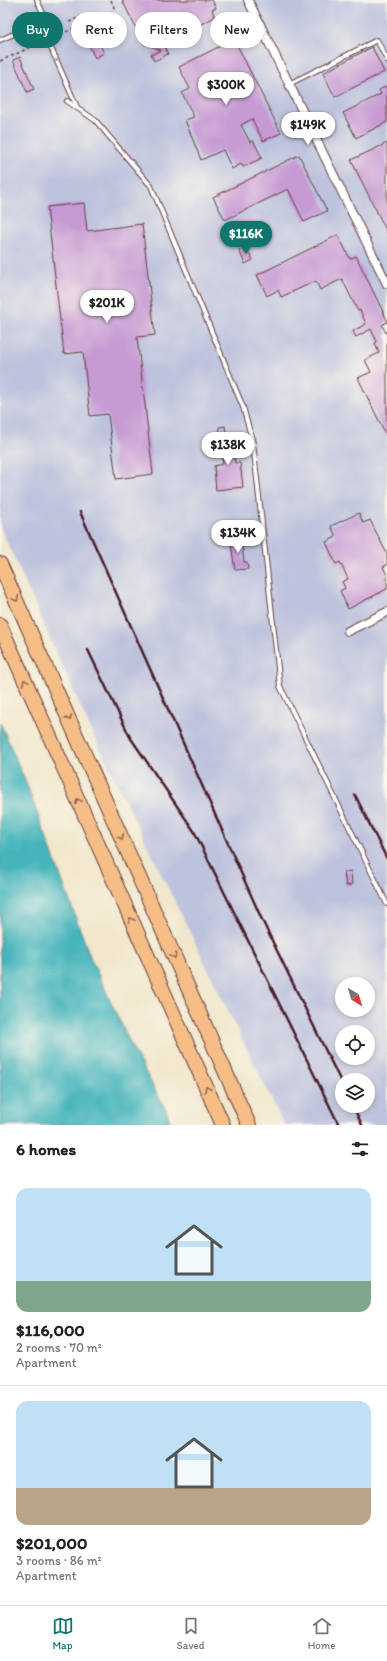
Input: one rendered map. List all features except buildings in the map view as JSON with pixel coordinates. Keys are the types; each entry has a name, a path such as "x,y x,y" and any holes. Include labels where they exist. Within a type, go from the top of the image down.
{"highway":[{"path":"0,564 249,1125"},
{"path":"0,625 223,1125"}],"street":[{"path":"248,0 387,284"},
{"path":"348,631 387,612"}],"lane":[{"path":"37,0 42,12"},
{"path":"0,40 12,35"},
{"path":"289,84 377,40 387,60"},
{"path":"51,48 77,107"},
{"path":"67,101 94,120 151,186 243,407 253,443 280,686 387,904"}],"path":[{"path":"110,12 115,10 111,0"},
{"path":"0,60 71,29"}],"shaded area":[{"path":"0,0 387,0 387,1125 284,1125 89,726 0,526"}],"water":[{"path":"0,722 27,785 91,959 133,1049 167,1112 171,1125 0,1125"}],"railway":[{"path":"80,512 263,922 337,1073"},
{"path":"88,650 130,737 194,831 339,1125"},
{"path":"355,795 387,859"},
{"path":"356,1113 362,1125"}]}
